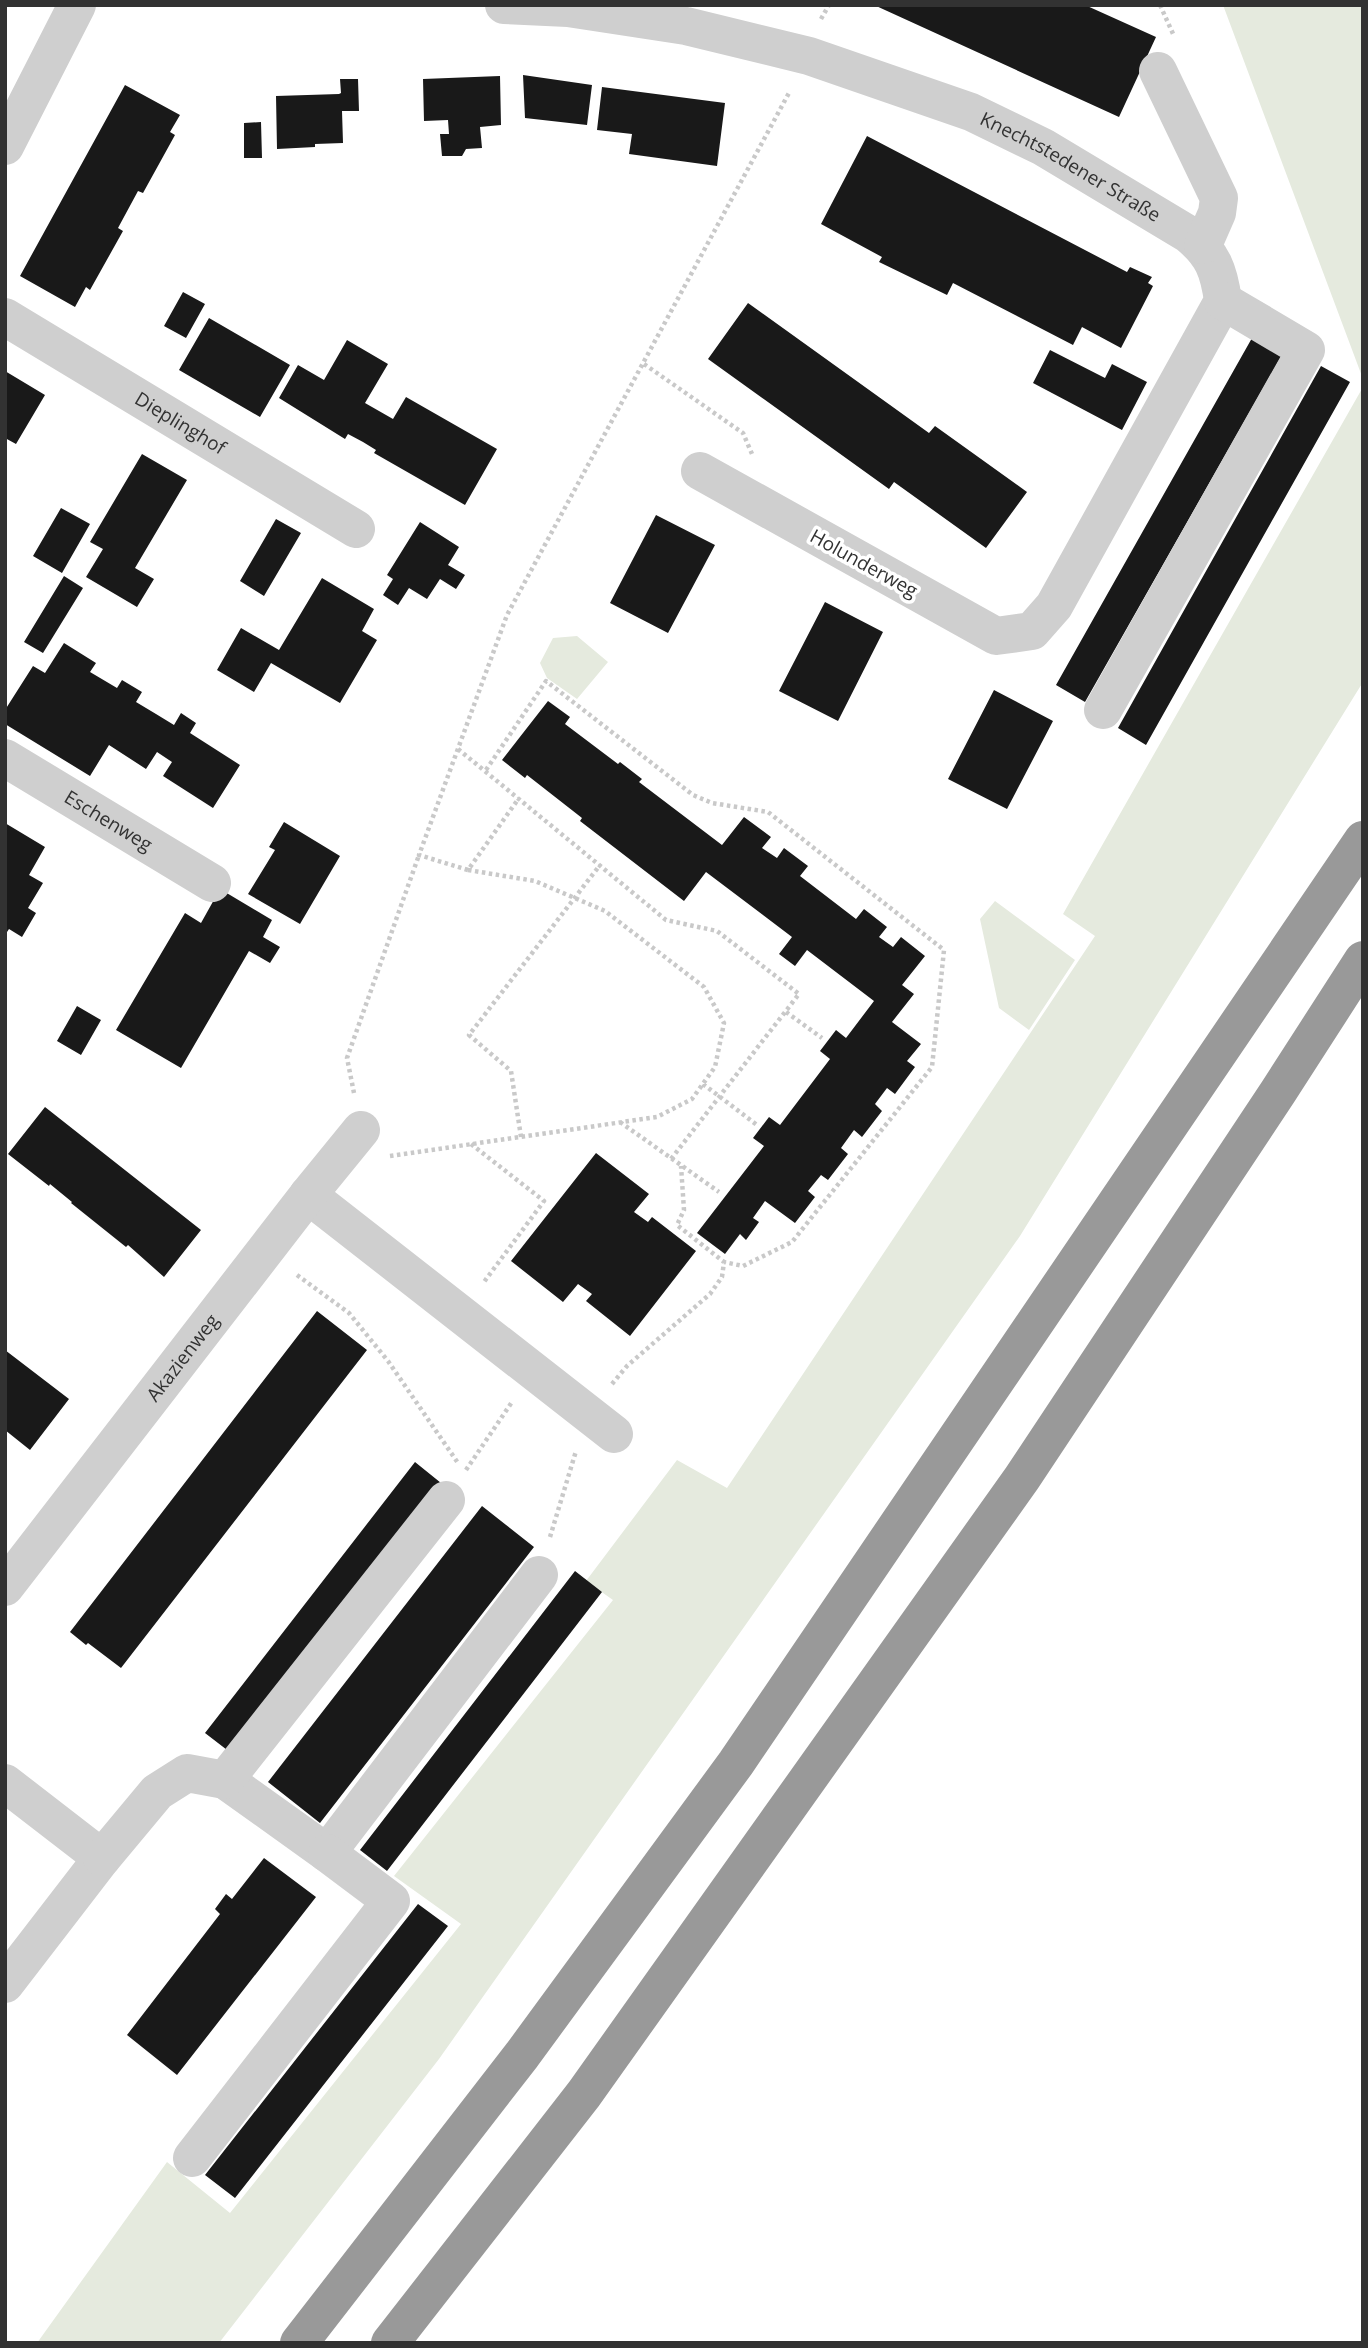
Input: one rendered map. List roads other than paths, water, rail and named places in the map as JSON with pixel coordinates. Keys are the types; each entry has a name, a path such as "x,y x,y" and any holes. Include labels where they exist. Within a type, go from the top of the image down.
{"highway":[{"path":"299,2343 522,2055 736,1763 1363,841"},
{"path":"390,2343 584,2094 1021,1478 1363,960"}],"street":[{"path":"5,146 18,92 78,5"},
{"name":"Knechtstedener Straße","path":"504,5 568,8 686,26 809,56 971,112 1043,147 1203,245 1219,272 1223,301"},
{"path":"1158,71 1219,198 1217,213 1203,245"},
{"path":"1103,710 1306,350 1223,301"},
{"name":"Holunderweg","path":"700,471 996,636 1032,631 1054,606 1223,301"},
{"name":"Dieplinghof","path":"5,317 356,529"},
{"name":"Eschenweg","path":"5,758 212,883"},
{"name":"Akazienweg","path":"5,1587 361,1130"},
{"path":"308,1195 601,1424"},
{"path":"225,1780 446,1500"},
{"path":"327,1853 539,1575"},
{"path":"5,1984 102,1858 157,1792 187,1773 225,1780 391,1902 192,2158"},
{"path":"5,1783 102,1858"}]}
